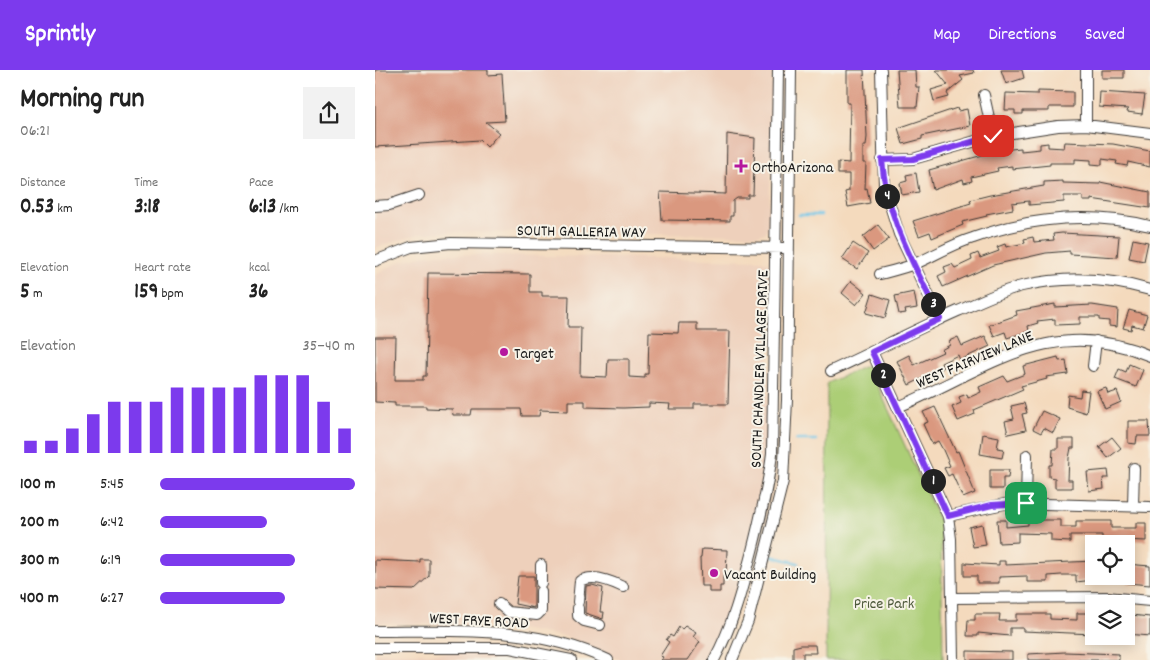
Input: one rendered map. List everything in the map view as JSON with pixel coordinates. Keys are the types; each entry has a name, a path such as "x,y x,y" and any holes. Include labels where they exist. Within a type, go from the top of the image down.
{"street":[{"name":"SOUTH CHANDLER VILLAGE DRIVE","path":"714,660 729,630 739,602 769,480 774,426 778,70"},
{"name":"SOUTH CHANDLER VILLAGE DRIVE","path":"732,660 748,621 783,481 787,426 791,70"},
{"path":"881,70 884,186 890,208 940,319"},
{"path":"1086,70 1086,126"},
{"path":"984,95 993,136"},
{"path":"882,160 913,159 993,136 1029,130 1086,126 1150,133"},
{"path":"375,206 389,205 419,195"},
{"path":"880,274 915,264 971,238 1015,224 1072,218 1124,220 1150,226"},
{"name":"SOUTH GALLERIA WAY","path":"375,261 411,247 451,243 790,248"},
{"path":"831,371 940,319 1021,286 1058,280 1094,280 1128,284 1150,290"},
{"name":"WEST FAIRVIEW LANE","path":"898,407 1021,350 1044,343 1068,340 1096,341 1117,344 1150,356"},
{"path":"1093,366 1096,341"},
{"path":"872,352 948,516 951,539 953,660"},
{"path":"1026,503 1027,455"},
{"path":"1133,506 1134,468"},
{"path":"948,516 992,505 1026,503 1150,507"},
{"path":"499,604 508,612 537,615 541,611 541,565"},
{"path":"600,625 578,616 580,581 585,578 611,581 623,587"},
{"path":"952,598 1107,597 1150,601"},
{"name":"WEST FRYE ROAD","path":"375,631 480,631 520,634 564,643 608,660"},
{"name":"WEST FRYE ROAD","path":"375,648 510,648 571,660"}],"shaded area":[{"path":"375,70 772,70 774,99 768,228 765,233 758,235 440,232 419,234 375,248"},
{"path":"438,254 762,260 770,264 767,463 735,597 723,631 707,660 620,660 566,637 504,626 375,623 375,275 399,262"},
{"path":"375,653 456,653 515,660 375,660"}],"green space":[{"name":"Price Park","path":"868,365 941,524 943,660 826,660 827,383"}],"building":[{"path":"375,70 488,70 488,75 502,74 505,121 486,122 499,133 487,147 480,140 375,147"},
{"path":"847,70 864,70 867,137 866,146 863,146 863,163 866,163 865,189 867,188 870,203 848,207 845,192 849,191 849,174 838,174 838,162 849,163 850,103 847,103"},
{"path":"897,70 915,70 916,87 919,87 917,107 900,107"},
{"path":"936,70 973,70 974,73 960,76 963,80 947,93 949,97 934,101 931,90 948,85"},
{"path":"1001,70 1022,70 1024,78 1006,84"},
{"path":"1102,70 1124,70 1124,78 1102,78"},
{"path":"1038,91 1073,92 1073,107 1049,107 1049,111 1023,111 1023,114 1015,114 1015,110 1005,110 1006,93 1038,94"},
{"path":"1100,92 1145,95 1142,114 1127,112 1128,109 1099,107"},
{"path":"957,108 958,111 967,109 970,126 922,136 922,139 903,144 898,128"},
{"path":"727,134 755,138 753,195 748,195 748,198 737,198 733,201 733,216 730,216 730,221 662,220 660,192 726,194"},
{"path":"1065,142 1113,144 1150,151 1150,167 1128,162 1127,166 1116,164 1117,161 1102,159 1102,165 1091,164 1091,160 1075,159 1075,163 1050,163 1050,165 1012,169 1012,166 997,168 998,171 971,177 972,181 964,183 963,179 933,190 929,170 1001,150 1021,148 1021,151 1040,149 1040,144 1048,143 1048,147 1064,148"},
{"path":"916,173 919,192 902,195 900,183 907,181 906,175"},
{"path":"1063,181 1063,183 1100,184 1100,182 1150,192 1150,208 1091,199 1091,201 1083,201 1083,196 1064,196 1064,202 1029,205 1029,201 1012,203 1013,209 986,214 987,216 962,222 963,225 932,238 930,232 919,236 913,221 971,203 970,200 1044,186 1044,182"},
{"path":"878,225 889,239 873,251 863,237"},
{"path":"1053,234 1119,236 1117,257 1070,254 1070,251 1046,253 993,265 943,287 938,276 946,272 944,267 952,264 955,268 972,260 971,256 978,253 980,258 999,251 997,247 1005,244 1006,247 1025,243 1024,239 1033,237 1034,242 1054,240"},
{"path":"1133,239 1148,242 1144,261 1129,258"},
{"path":"853,243 868,253 857,269 842,259"},
{"name":"Target","path":"428,273 530,274 530,292 542,292 542,296 569,296 568,327 581,327 580,376 607,377 608,359 629,359 629,377 645,378 645,374 648,374 649,332 678,333 679,323 697,323 697,331 730,331 728,404 694,404 694,409 669,409 670,404 649,403 649,407 623,408 585,407 585,401 568,401 568,411 540,410 539,416 522,416 521,409 472,409 471,415 453,415 452,409 426,408 426,406 395,406 395,403 375,402 375,337 396,337 395,380 423,380 423,376 426,376"},
{"path":"851,281 866,293 856,305 842,293"},
{"path":"914,292 917,308 905,310 906,313 899,314 895,296"},
{"path":"872,294 890,300 885,318 866,313"},
{"path":"1055,304 1055,307 1092,305 1118,309 1117,327 1109,326 1109,321 1099,320 1099,317 1080,317 1080,324 1055,325 1055,319 1037,321 1038,323 1028,326 1029,331 1007,338 1005,332 994,336 989,325 1017,315 1016,311"},
{"path":"1129,310 1147,315 1143,328 1132,325 1131,330 1123,328"},
{"path":"985,336 990,346 960,360 958,355 941,363 943,368 909,385 897,361 909,355 914,365 943,352 941,350 950,345 949,341 958,337 962,346"},
{"path":"1058,357 1059,361 1066,360 1068,374 1046,377 1047,379 1021,386 1023,389 974,410 975,414 958,421 952,407 961,403 959,397 967,394 968,398 981,392 979,387 1004,376 1007,381 1025,374 1023,366"},
{"path":"1129,364 1143,370 1136,387 1115,379 1119,369 1126,372"},
{"path":"1106,388 1108,394 1117,391 1121,402 1105,409 1097,391"},
{"path":"1081,390 1089,391 1086,413 1067,407 1068,395 1080,397"},
{"path":"1024,403 1027,413 1022,414 1026,430 1008,434 1005,421 1014,419 1011,406"},
{"path":"935,407 956,452 958,451 975,493 963,498 952,474 948,476 944,468 950,466 943,450 938,441 932,444 923,424 928,422 923,412"},
{"path":"1042,411 1060,419 1053,433 1044,428 1041,433 1033,429"},
{"path":"1128,421 1149,421 1150,436 1137,436 1136,444 1128,443"},
{"path":"983,434 999,437 997,448 1004,449 1002,458 980,454"},
{"path":"1112,437 1121,448 1108,458 1099,447"},
{"path":"1058,439 1074,439 1074,448 1071,448 1069,458 1068,480 1072,480 1072,488 1055,488 1055,478 1049,477 1049,465 1052,465 1053,449 1058,449"},
{"path":"990,470 1009,470 1008,478 1003,478 1003,489 990,489"},
{"path":"1108,470 1109,478 1103,478 1104,489 1089,491 1087,472"},
{"path":"997,520 1006,520 1006,527 1028,525 1028,520 1061,520 1061,527 1076,527 1076,521 1111,521 1111,528 1136,528 1136,523 1146,523 1146,541 1135,540 1135,535 1070,535 1070,542 1051,541 1051,534 1018,533 1018,542 999,543"},
{"path":"982,524 986,545 973,547 969,527"},
{"name":"Vacant Building","path":"702,549 727,550 726,576 723,576 723,586 720,586 720,592 709,592 709,586 701,586 700,558"},
{"path":"420,559 429,559 429,576 414,590 375,589 375,560 420,562"},
{"path":"999,561 1005,561 1005,565 1085,561 1085,581 1076,582 1076,575 1061,575 1048,576 1048,582 1027,582 1027,576 999,577 999,583 977,583 977,576 964,576 964,563 999,565"},
{"path":"1135,565 1150,566 1150,585 1135,584"},
{"path":"518,576 534,576 534,608 515,604"},
{"path":"592,585 603,588 600,612 604,612 603,619 585,613 586,586"},
{"path":"1077,613 1085,613 1085,634 1023,631 1023,628 1010,628 1010,636 978,633 978,636 967,636 968,620 975,620 975,614 1000,614 999,621 1016,621 1016,614 1050,614 1050,619 1077,620"},
{"path":"1135,615 1150,617 1150,636 1135,635"},
{"path":"685,626 696,633 693,637 700,642 688,660 661,660 663,657 660,656 669,642 666,640 670,635 673,637 679,627 682,629"},
{"path":"815,645 816,653 803,653 803,660 793,660 793,647"},
{"path":"967,651 1012,652 1012,660 967,660"},
{"path":"1065,652 1119,654 1119,660 1028,660 1028,654"}],"waterway":[{"path":"799,215 821,215"},
{"path":"796,440 816,440"},
{"path":"771,556 798,563"}],"place":[{"name":"OrthoArizona","path":"741,166"},
{"name":"Target","path":"504,352"},
{"name":"Vacant Building","path":"714,573"}],"route":[{"path":"993,136 913,159 882,160 884,186 899,234 940,319 872,352 948,516 992,505 1026,503"}]}
